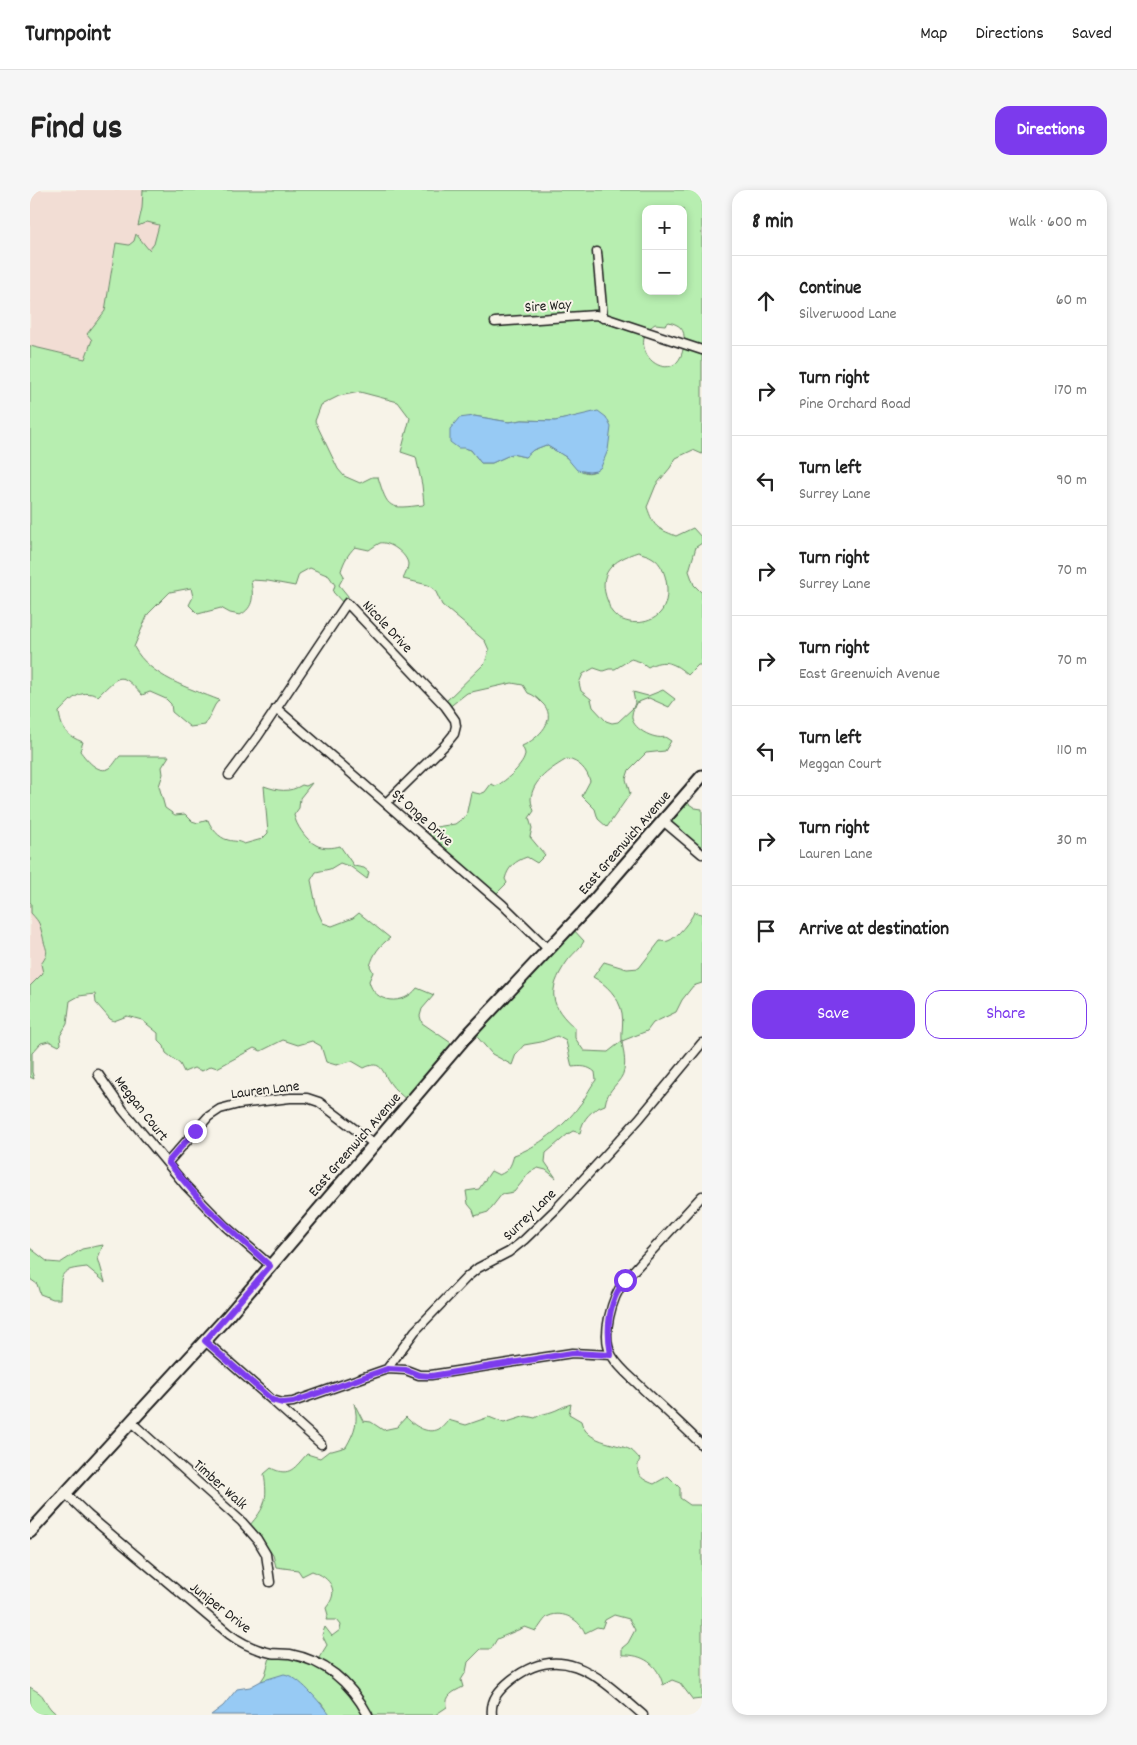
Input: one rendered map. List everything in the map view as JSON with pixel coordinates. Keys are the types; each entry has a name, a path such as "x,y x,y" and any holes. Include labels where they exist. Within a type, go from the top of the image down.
{"street":[{"path":"597,252 603,318"},
{"name":"Sire Way","path":"495,322 596,315 702,350"},
{"name":"Nicole Drive","path":"229,775 258,736 347,603 445,706 455,720 456,726 450,740 387,802"},
{"name":"St Onge Drive","path":"276,708 387,802 503,905 549,950"},
{"name":"East Greenwich Avenue","path":"30,1532 205,1341 465,1038 549,950 702,776"},
{"path":"663,821 702,854"},
{"name":"Surrey Lane","path":"387,1369 415,1331 466,1277 478,1268 509,1252 556,1208 639,1119 702,1043"},
{"name":"Meggan Court","path":"98,1074 123,1110 205,1206 270,1266"},
{"name":"Lauren Lane","path":"168,1162 208,1117 220,1109 238,1104 290,1098 307,1098 319,1102 374,1143"},
{"path":"702,1196 617,1291 608,1322 611,1355 624,1371 702,1445"},
{"path":"205,1341 321,1444"},
{"path":"272,1400 283,1403 293,1402 387,1369 406,1370 419,1375 431,1376 572,1353 611,1355"},
{"name":"Timber Walk","path":"131,1422 242,1522 257,1539 266,1554 270,1582"},
{"name":"Juniper Drive","path":"66,1494 88,1516 239,1642 270,1653 288,1654 320,1663 341,1678 351,1688 368,1715"},
{"path":"492,1715 493,1702 499,1690 520,1673 533,1666 548,1662 561,1662 578,1666 598,1677 644,1715"}],"shaded area":[{"path":"30,190 143,190 138,226 147,222 159,225 154,244 149,250 136,235 134,241 129,245 115,243 105,311 87,334 92,340 85,359 30,346"},
{"path":"30,902 31,913 41,924 43,939 47,948 43,973 30,986"}],"green space":[{"path":"143,190 702,190 702,454 693,450 676,458 656,485 647,507 654,523 660,529 676,536 693,528 702,538 702,543 696,547 689,571 694,585 702,593 702,665 698,665 688,675 679,667 669,663 664,662 648,667 641,662 631,659 615,669 603,671 594,668 583,674 579,683 581,691 591,699 593,707 606,721 612,723 618,722 633,708 635,703 633,692 648,696 663,690 675,699 669,707 649,698 636,703 632,715 632,720 635,724 649,735 665,737 671,741 665,751 646,753 629,770 626,779 630,794 607,827 598,819 595,809 582,796 590,781 587,773 579,764 567,759 544,775 532,792 531,801 534,811 529,818 532,828 530,837 545,855 537,863 527,857 519,860 510,868 506,875 507,883 494,896 426,837 436,827 455,824 466,816 471,792 480,794 485,792 491,784 496,786 514,772 524,758 525,753 522,746 540,733 548,721 548,715 546,708 537,698 528,693 523,685 512,683 467,693 448,708 444,703 485,663 489,650 485,641 442,605 435,590 428,585 403,579 408,568 407,560 397,549 384,543 380,543 369,550 355,547 346,558 341,571 344,576 339,585 348,596 348,603 344,604 333,592 335,585 329,576 310,568 299,574 295,586 251,580 251,604 240,615 230,613 221,608 198,614 189,605 193,597 191,588 170,592 148,614 134,647 141,657 160,674 183,686 219,700 205,725 190,727 172,712 171,704 166,699 150,692 142,695 129,682 120,678 111,683 98,696 86,693 76,696 59,712 63,727 73,737 83,742 80,751 97,768 106,770 110,768 120,756 169,756 162,767 163,774 159,786 165,808 175,815 185,814 192,821 198,823 208,820 216,832 228,840 244,844 262,839 268,833 264,786 288,790 312,783 300,798 299,808 294,815 299,828 312,843 328,848 340,846 354,866 364,868 369,872 367,879 351,867 340,863 330,869 316,872 311,880 317,910 323,923 332,926 353,918 359,913 390,938 377,950 370,966 373,972 369,981 372,989 383,998 390,1000 405,998 417,988 434,995 422,1009 420,1016 422,1023 457,1047 407,1100 387,1079 378,1066 364,1068 352,1061 336,1065 326,1062 321,1046 312,1041 298,1045 283,1040 261,1051 254,1048 217,1068 211,1066 202,1071 194,1068 184,1072 180,1064 166,1053 164,1046 158,1040 158,1033 142,1020 127,1016 114,1021 110,1019 96,1003 95,994 79,996 70,1001 67,1024 60,1036 61,1044 59,1046 49,1041 41,1043 32,1053 34,1079 30,1077 30,986 43,973 41,964 47,953 37,919 31,913 30,902 30,346 85,359 92,340 87,334 105,311 116,243 129,245 134,241 136,234 149,250 154,244 159,225 147,222 138,226","holes":["669,322 679,326 683,331 684,341 681,355 675,364 667,367 651,360 646,353 644,343 646,332 650,328 655,324 665,325","360,392 398,402 410,418 401,452 416,457 422,485 423,505 396,507 384,496 378,477 372,477 360,483 344,476 338,469 315,421 321,405 339,396","598,412 601,467 596,471 586,473 582,471 565,456 546,445 533,450 525,457 512,454 492,463 481,463 471,450 465,448 474,416 509,422 522,420 555,421","638,552 653,558 662,569 667,584 664,607 655,617 643,622 629,622 617,617 611,611 605,592 604,583 609,569 629,555"]},
{"path":"683,800 695,808 702,809 702,854 666,823"},
{"path":"694,912 702,914 702,983 693,986 682,1000 676,1012 653,1023 647,1031 622,1041 623,1016 618,1002 603,983 593,977 604,962 627,969 639,968 660,941 667,941 675,937 687,924"},
{"path":"572,928 584,941 570,957 556,982 554,998 556,1005 575,1028 575,1038 584,1051 608,1052 622,1041 625,1059 623,1075 606,1099 605,1105 588,1115 580,1133 573,1131 546,1153 545,1162 556,1178 546,1170 538,1168 530,1172 514,1192 502,1194 488,1212 475,1216 468,1204 466,1191 479,1189 491,1171 499,1175 505,1172 511,1165 514,1155 541,1142 558,1128 573,1114 596,1080 595,1072 590,1069 572,1067 566,1041 557,1036 541,1042 524,1045 516,1054 512,1065 492,1054 472,1031"},
{"path":"103,1245 98,1258 105,1282 87,1267 71,1269 63,1274 60,1299 53,1299 40,1294 37,1284 30,1279 30,1248 48,1262 60,1263 82,1249"},
{"path":"354,1403 363,1421 371,1422 383,1430 397,1427 406,1417 416,1426 430,1431 439,1429 448,1420 466,1425 489,1417 504,1423 526,1416 535,1418 571,1404 569,1414 581,1421 589,1434 602,1441 631,1450 640,1459 638,1472 642,1478 654,1484 668,1476 680,1488 680,1498 690,1505 700,1505 702,1507 702,1699 693,1700 680,1683 672,1680 663,1685 657,1671 643,1659 637,1656 622,1655 622,1648 628,1643 635,1630 629,1619 614,1615 605,1620 602,1628 597,1627 585,1633 575,1620 565,1615 554,1614 545,1619 536,1631 525,1627 497,1639 491,1649 481,1649 468,1662 466,1672 461,1680 463,1687 450,1694 447,1700 447,1707 435,1715 329,1715 321,1703 261,1681 265,1675 271,1654 317,1661 327,1645 322,1635 325,1627 332,1636 340,1630 341,1625 337,1620 326,1620 328,1615 326,1608 333,1591 328,1581 312,1571 302,1576 298,1570 276,1567 273,1555 249,1526 259,1513 264,1502 266,1490 264,1474 271,1468 283,1472 292,1470 307,1454 320,1458 329,1451 346,1447 355,1426"},
{"path":"30,1687 41,1694 52,1710 60,1715 30,1715"}],"water":[{"path":"598,411 606,417 611,427 608,450 601,467 596,471 577,470 566,457 546,445 533,450 525,457 512,454 492,463 481,463 471,450 458,448 450,442 450,429 459,418 474,416 509,422 522,420 555,421"},
{"path":"284,1674 303,1685 330,1715 211,1715 223,1706 237,1689 250,1687 261,1681"}],"route":[{"path":"195,1131 168,1162 186,1186 205,1206 270,1266 205,1341 272,1400 283,1403 293,1402 387,1369 406,1370 419,1375 431,1376 572,1353 611,1355 608,1322 612,1303 617,1291 625,1280"}]}
